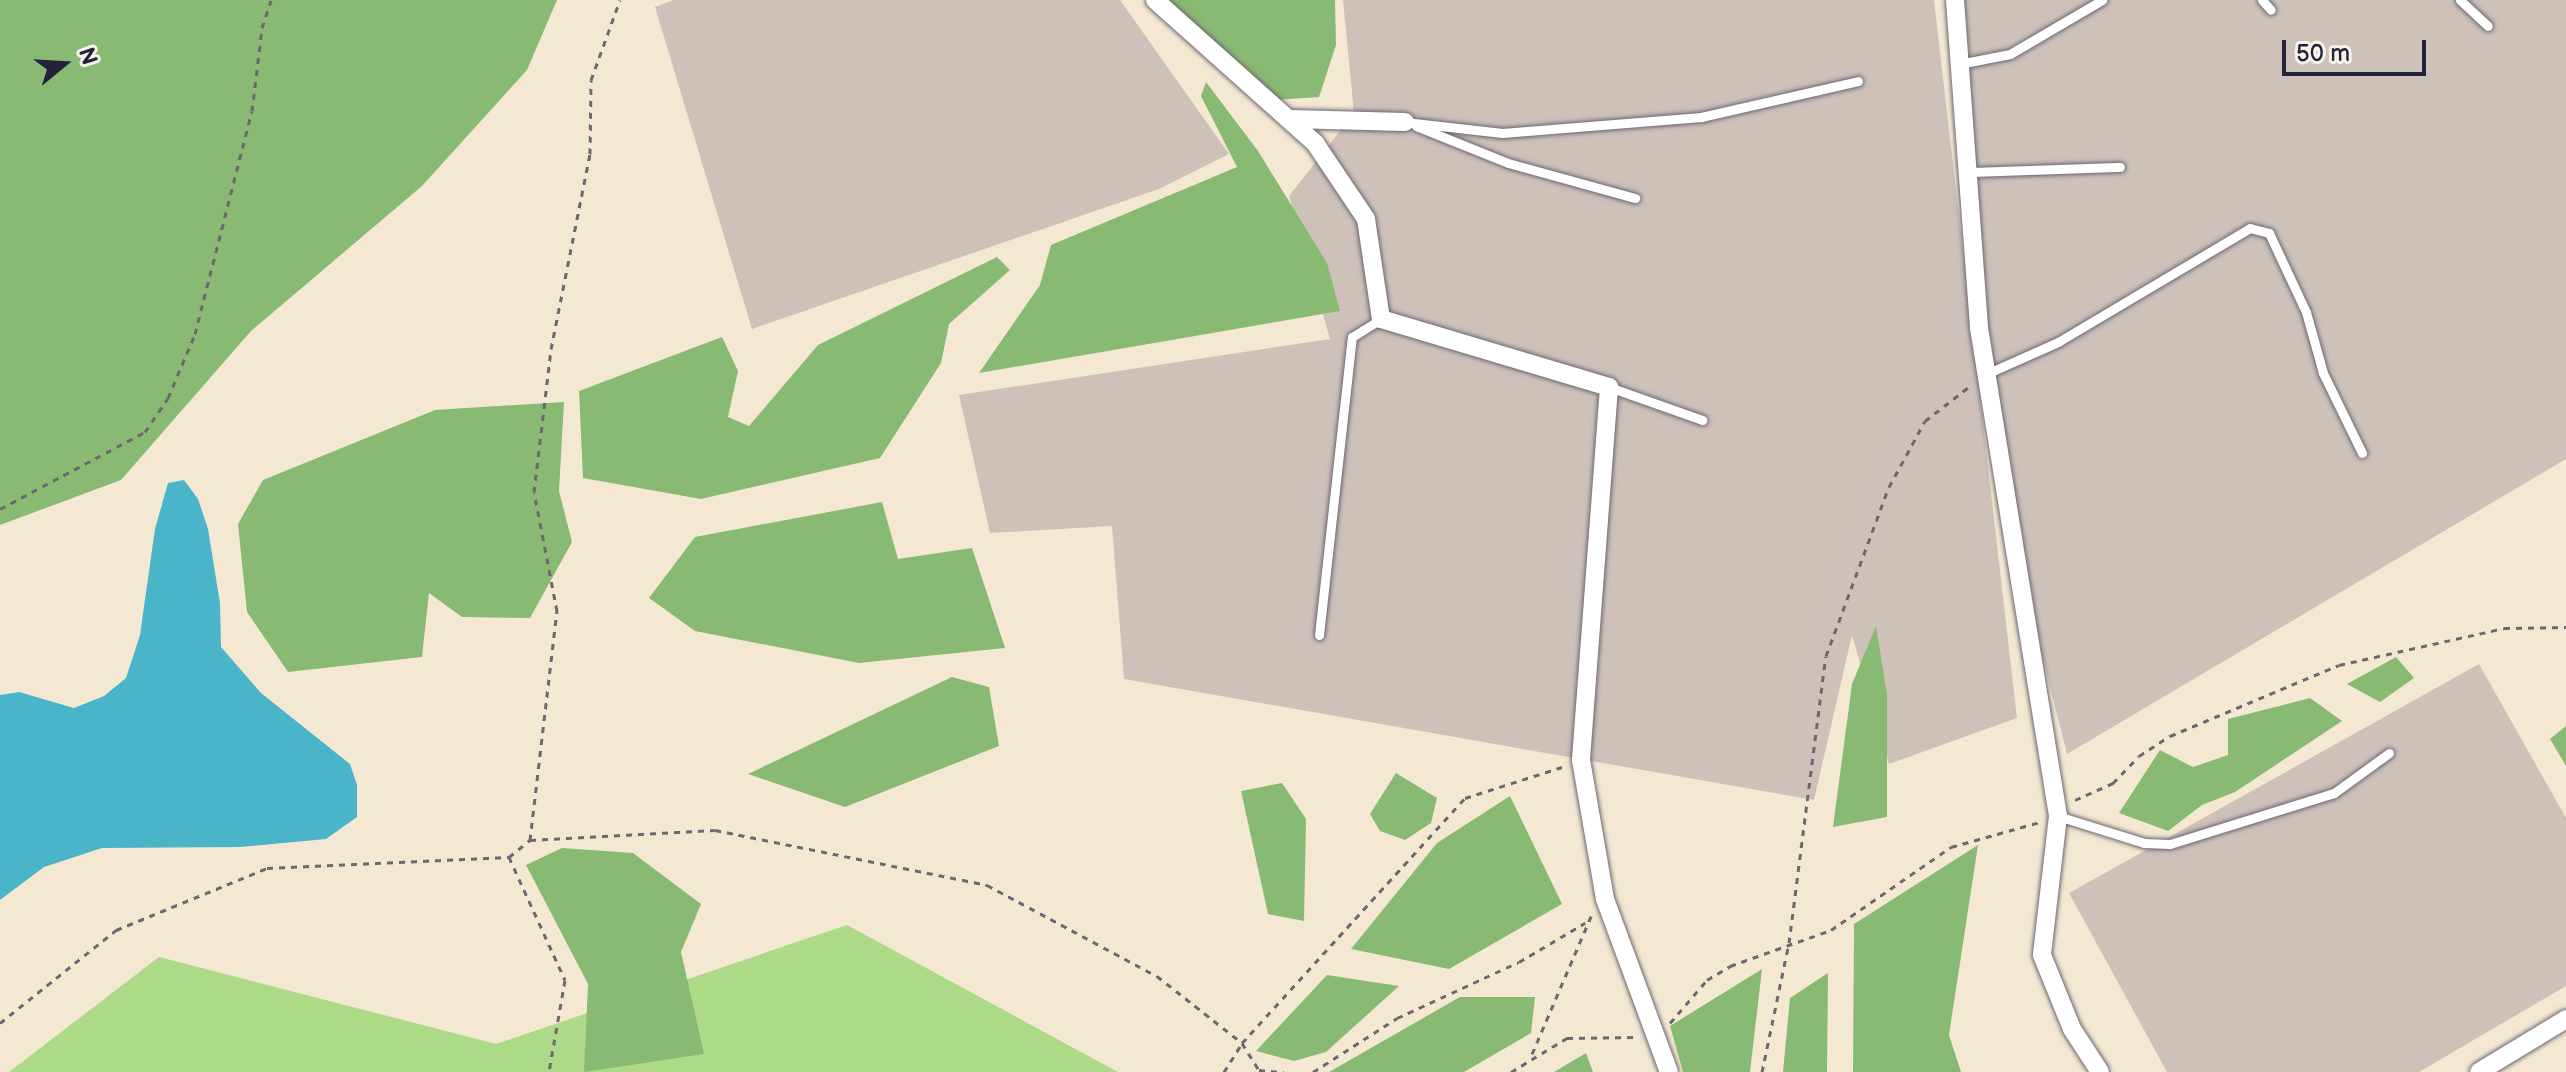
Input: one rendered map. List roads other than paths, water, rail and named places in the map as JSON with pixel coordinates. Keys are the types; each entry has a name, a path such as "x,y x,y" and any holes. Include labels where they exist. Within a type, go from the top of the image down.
{"street":[{"path":"1155,0 1315,143 1366,219 1381,319 1609,387 1581,760 1605,899 1669,1072"},
{"path":"1955,0 1986,374 2058,816 2042,955 2072,1029 2100,1072"},
{"path":"1290,119 1405,122"},
{"path":"2479,1072 2566,1019"}],"lane":[{"path":"1959,64 2010,54 2102,0"},
{"path":"2262,0 2271,10"},
{"path":"2460,0 2488,26"},
{"path":"1405,122 1502,133 1701,117 1858,81"},
{"path":"1405,122 1508,163 1635,198"},
{"path":"1968,172 2120,167"},
{"path":"1986,374 2058,342 2250,228 2269,233 2306,312 2323,373 2362,453"},
{"path":"1319,635 1352,337 1381,319"},
{"path":"1609,387 1702,420"},
{"path":"2058,816 2144,843 2170,844 2334,793 2389,753"}],"water":[{"path":"184,480 198,499 208,529 220,603 221,647 261,693 350,764 357,785 357,817 326,839 240,847 102,848 44,867 0,900 0,695 19,692 74,708 104,696 126,678 140,635 155,529 168,483"}]}
